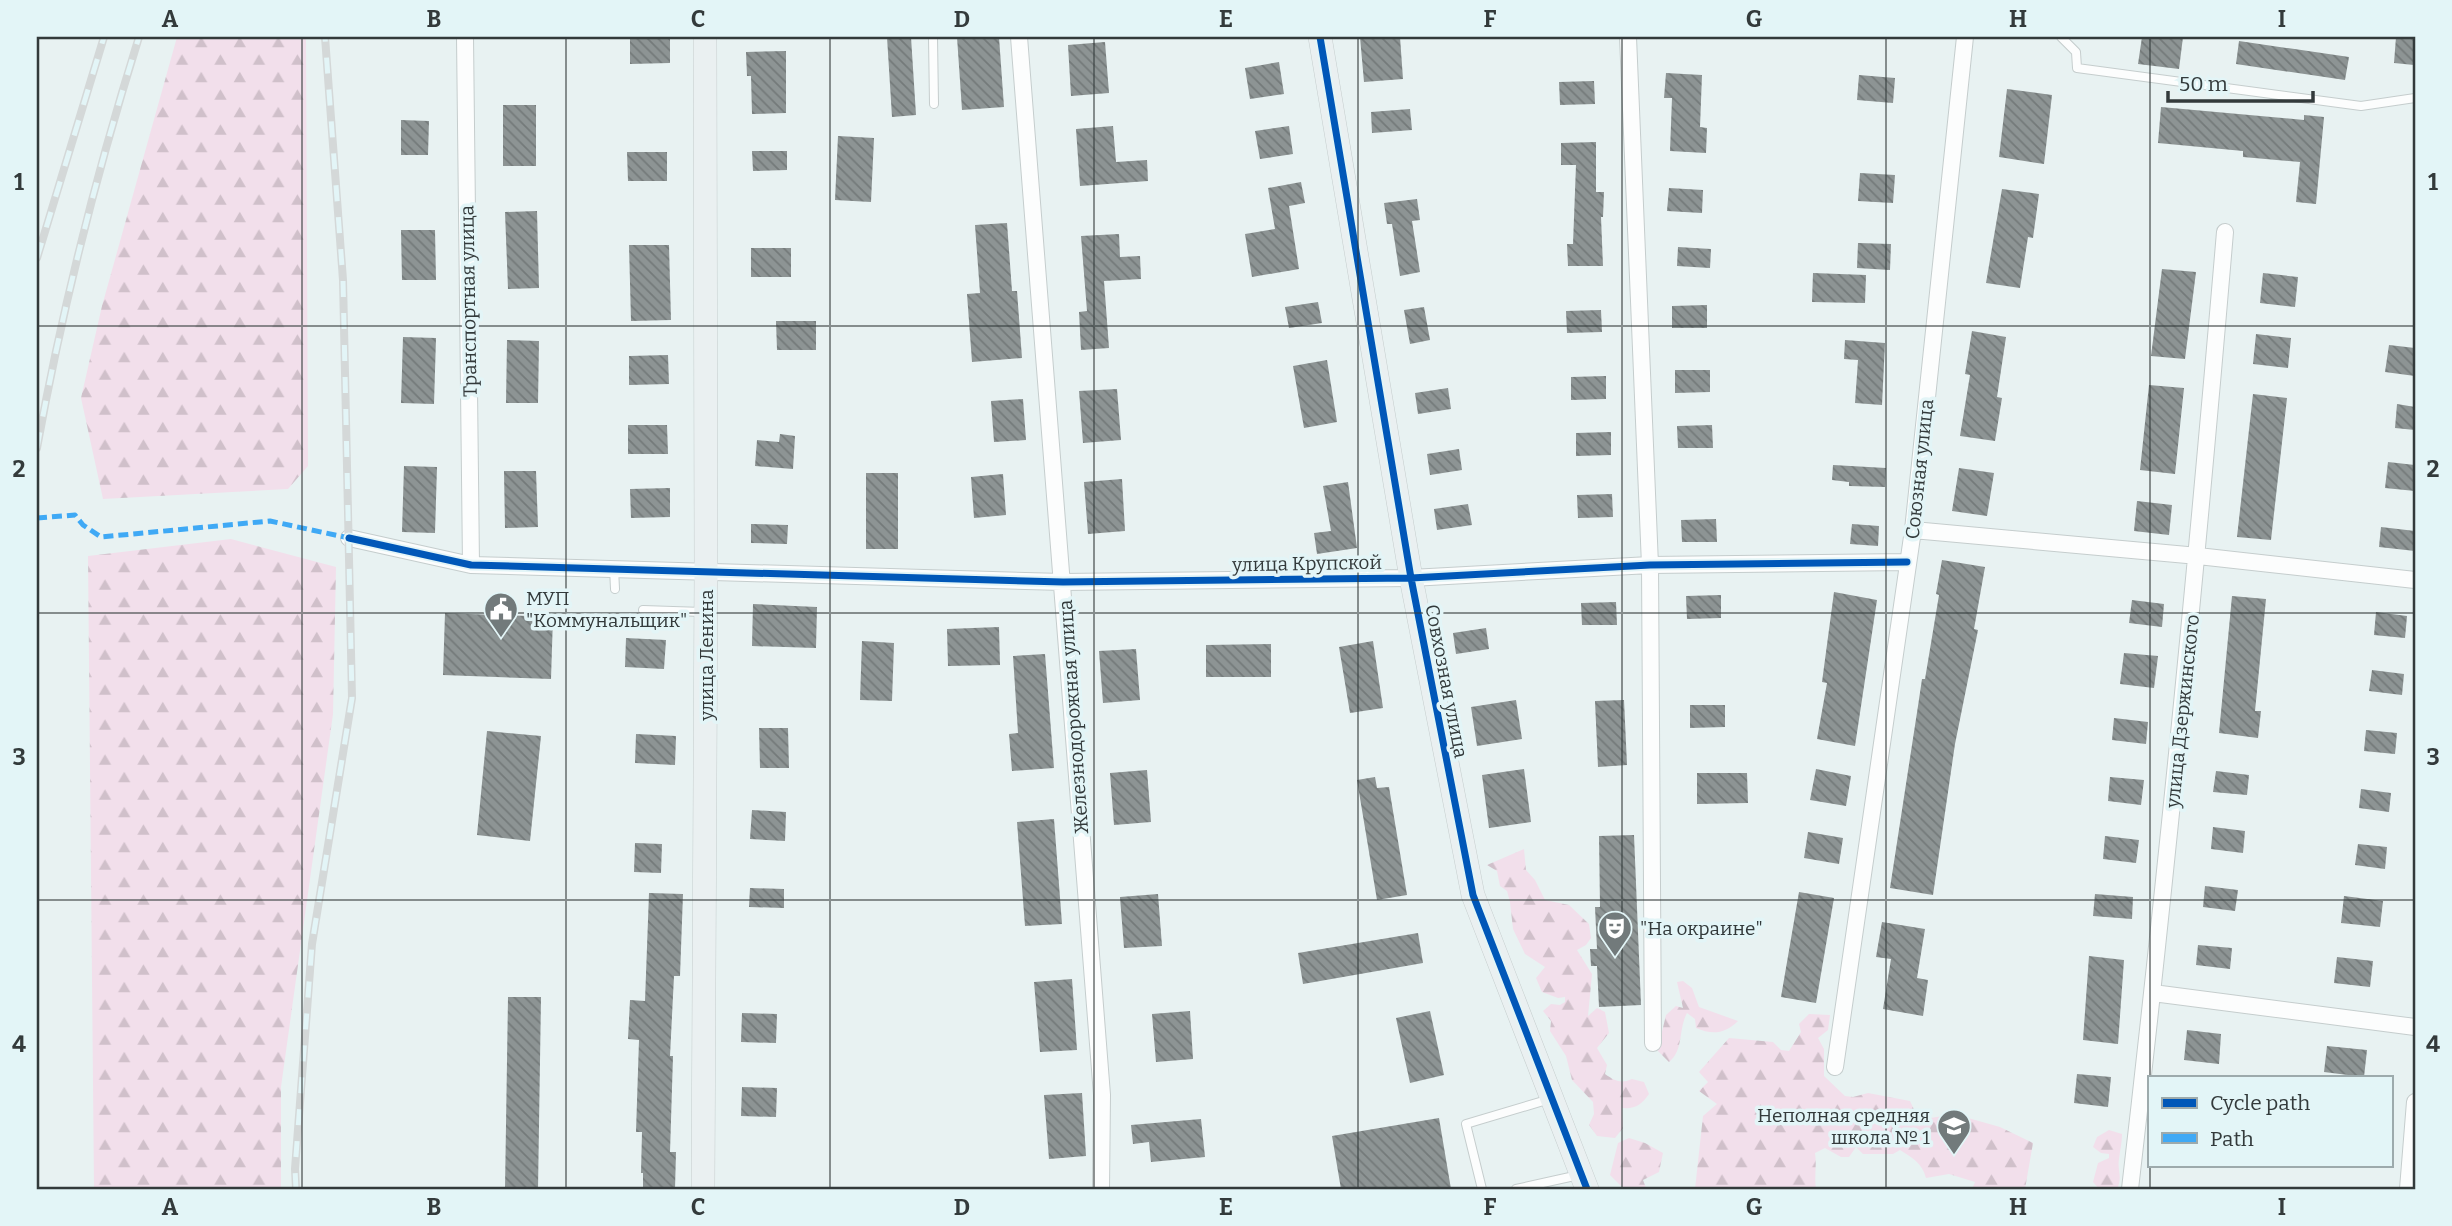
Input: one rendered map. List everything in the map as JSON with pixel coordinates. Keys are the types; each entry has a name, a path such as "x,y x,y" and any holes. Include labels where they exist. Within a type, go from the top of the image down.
{"street":[{"name":"Транспортная улица","path":"465,37 471,565"},
{"name":"улица Ленина","path":"704,1189 705,37"},
{"name":"Железнодорожная улица","path":"1019,37 1102,1095 1101,1189"},
{"name":"Совхозная улица","path":"1320,37 1410,578 1473,895 1585,1182"},
{"path":"1628,37 1650,565 1653,1043"},
{"name":"Союзная улица","path":"1835,1066 1913,530 1965,37"},
{"name":"улица Дзержинского","path":"2130,1189 2198,556 2225,232"},
{"path":"1913,530 2198,556 2415,580"},
{"name":"улица Крупской","path":"349,538 471,565 1063,582 1410,578 1650,565 1907,562"},
{"path":"2153,993 2415,1027"},
{"path":"2408,1189 2415,1102"}],"lane":[{"path":"933,37 934,104"},
{"path":"2061,37 2076,52 2077,68 2361,106 2415,98"},
{"path":"614,568 615,589"},
{"path":"643,610 706,612"},
{"path":"1482,1189 1466,1124 1554,1098"},
{"path":"1517,1189 1585,1182"}],"green space":[{"path":"177,37 306,37 308,466 288,489 103,499 81,398 102,306"},
{"path":"231,539 336,567 333,714 281,1087 281,1189 94,1189 88,556"},
{"path":"1524,849 1526,870 1535,880 1545,900 1569,905 1589,924 1591,938 1577,950 1592,974 1588,1016 1597,1008 1605,1012 1609,1033 1597,1048 1607,1065 1605,1074 1618,1081 1632,1079 1644,1082 1649,1094 1638,1106 1622,1108 1623,1128 1615,1138 1597,1136 1589,1125 1594,1114 1593,1102 1572,1080 1566,1056 1550,1031 1551,1021 1543,1011 1551,1004 1560,1005 1565,1002 1565,997 1558,998 1542,992 1536,978 1545,967 1525,954 1513,929 1507,891 1500,886 1497,871 1487,865"},
{"path":"1683,981 1692,988 1699,1007 1738,1021 1723,1031 1707,1032 1696,1028 1695,1019 1687,1013 1677,1052 1669,1062 1655,1048 1666,1015 1676,1006 1683,1008 1677,982"},
{"path":"1809,1014 1830,1015 1828,1030 1818,1038 1824,1049 1824,1076 1845,1096 1868,1093 1910,1101 1919,1120 1954,1114 2000,1127 2033,1143 2025,1189 1972,1189 1975,1182 1949,1174 1926,1178 1913,1158 1900,1150 1893,1154 1863,1154 1856,1147 1849,1157 1841,1157 1825,1148 1815,1153 1816,1189 1695,1189 1703,1116 1717,1104 1699,1091 1708,1082 1699,1072 1729,1038 1773,1042 1781,1050 1789,1051 1801,1032 1799,1024"},
{"path":"2109,1130 2122,1134 2120,1181 2117,1189 2099,1189 2093,1182 2098,1163 2109,1158 2109,1154 2101,1153 2093,1147 2097,1137"},
{"path":"1629,1138 1663,1153 1659,1172 1643,1180 1649,1189 1624,1189 1610,1175 1618,1143"}],"building":[{"path":"630,37 670,37 670,63 630,64"},
{"path":"887,37 911,37 916,115 892,117"},
{"path":"957,37 999,37 1004,107 962,110"},
{"path":"1360,37 1400,37 1403,79 1364,82"},
{"path":"2142,37 2183,37 2179,69 2138,64"},
{"path":"2396,37 2415,37 2414,65 2394,63"},
{"path":"2239,41 2349,57 2345,80 2236,64"},
{"path":"1105,42 1109,93 1071,96 1068,45"},
{"path":"786,51 786,113 752,114 751,76 747,76 746,52"},
{"path":"1279,62 1284,94 1250,99 1245,68"},
{"path":"1666,73 1702,75 1700,127 1707,128 1706,153 1670,151 1672,98 1664,98"},
{"path":"1859,75 1895,78 1893,103 1857,100"},
{"path":"1594,81 1595,104 1560,105 1559,82"},
{"path":"2007,89 2052,95 2044,164 1999,157"},
{"path":"503,105 536,105 536,166 503,166"},
{"path":"2161,107 2304,120 2304,115 2324,117 2316,204 2296,202 2300,162 2243,157 2243,151 2158,143"},
{"path":"1410,109 1412,130 1372,133 1371,112"},
{"path":"401,120 429,121 428,155 401,155"},
{"path":"1113,126 1116,162 1147,160 1148,181 1080,186 1076,129"},
{"path":"1289,126 1293,154 1260,159 1255,131"},
{"path":"838,136 874,138 871,202 835,200"},
{"path":"1596,142 1596,192 1604,192 1601,217 1603,266 1568,266 1567,244 1573,244 1576,165 1561,165 1561,143"},
{"path":"752,151 787,151 787,170 753,171"},
{"path":"627,152 667,152 667,181 628,181"},
{"path":"1860,173 1895,175 1893,203 1858,201"},
{"path":"1301,182 1305,203 1289,206 1299,269 1252,277 1245,234 1275,229 1268,188"},
{"path":"1669,188 1703,190 1702,213 1667,211"},
{"path":"2002,189 2039,194 2033,238 2028,237 2020,288 1986,283"},
{"path":"1417,199 1420,220 1412,221 1420,272 1400,276 1392,224 1387,224 1384,203"},
{"path":"537,211 539,288 508,289 505,212"},
{"path":"1007,223 1012,291 1017,291 1022,358 972,362 967,294 980,293 975,225"},
{"path":"401,230 435,230 436,280 402,280"},
{"path":"1119,234 1120,257 1140,256 1141,279 1104,281 1109,348 1081,350 1079,312 1087,311 1081,236"},
{"path":"1858,243 1891,244 1890,270 1857,268"},
{"path":"629,245 669,245 671,320 631,321"},
{"path":"1678,247 1711,249 1710,268 1677,266"},
{"path":"751,248 791,248 791,277 751,277"},
{"path":"2162,269 2196,272 2185,359 2151,356"},
{"path":"1813,273 1866,275 1865,303 1812,302"},
{"path":"2263,273 2298,277 2295,307 2260,303"},
{"path":"1318,302 1322,323 1289,328 1285,307"},
{"path":"1707,305 1707,328 1672,328 1672,306"},
{"path":"1424,307 1430,340 1410,344 1404,310"},
{"path":"1601,310 1602,332 1567,333 1566,311"},
{"path":"776,321 816,321 816,350 777,350"},
{"path":"1972,331 2006,337 1997,397 2002,398 1995,441 1960,436 1970,375 1965,374"},
{"path":"2256,334 2291,338 2288,368 2253,364"},
{"path":"403,337 436,338 434,404 401,403"},
{"path":"507,340 539,341 538,403 506,403"},
{"path":"1845,340 1885,343 1882,405 1855,403 1858,360 1844,359"},
{"path":"2389,345 2415,348 2415,376 2385,372"},
{"path":"668,355 669,384 629,385 629,356"},
{"path":"1327,360 1337,422 1304,428 1293,366"},
{"path":"1675,370 1710,370 1710,392 1675,393"},
{"path":"1606,376 1606,399 1571,400 1571,377"},
{"path":"2149,385 2184,388 2175,474 2140,470"},
{"path":"1448,388 1451,409 1418,414 1415,393"},
{"path":"1117,389 1121,440 1083,443 1079,391"},
{"path":"2253,394 2287,398 2271,540 2237,537"},
{"path":"1023,399 1026,440 994,442 991,401"},
{"path":"2397,404 2415,407 2415,430 2395,428"},
{"path":"628,425 667,425 668,454 628,454"},
{"path":"1712,425 1713,448 1678,448 1677,426"},
{"path":"1611,432 1611,455 1576,456 1576,433"},
{"path":"780,434 795,436 793,469 755,466 757,440 779,442"},
{"path":"1459,449 1462,470 1430,475 1427,454"},
{"path":"2388,462 2415,465 2415,491 2385,488"},
{"path":"1833,465 1886,468 1885,487 1849,486 1849,482 1832,480"},
{"path":"404,466 437,467 435,533 402,532"},
{"path":"1959,468 1994,473 1987,516 1952,511"},
{"path":"504,471 536,471 538,527 505,528"},
{"path":"866,473 898,473 898,549 866,549"},
{"path":"1003,474 1006,515 974,518 971,477"},
{"path":"1122,479 1125,531 1088,534 1084,482"},
{"path":"1348,482 1357,548 1317,554 1314,533 1331,531 1323,486"},
{"path":"670,488 670,517 631,518 630,489"},
{"path":"1612,494 1613,517 1578,518 1577,495"},
{"path":"2137,501 2172,505 2169,535 2134,531"},
{"path":"1468,504 1472,525 1437,530 1434,509"},
{"path":"1716,519 1717,542 1682,542 1681,520"},
{"path":"751,524 788,525 787,544 751,543"},
{"path":"1852,524 1879,526 1878,546 1850,544"},
{"path":"2381,527 2415,531 2415,551 2379,547"},
{"path":"1942,560 1985,567 1974,629 1978,630 1955,744 1933,895 1890,888 1922,679 1925,679 1939,595 1936,594"},
{"path":"1834,592 1877,600 1855,746 1817,739 1827,683 1822,682"},
{"path":"1721,595 1721,618 1687,619 1686,596"},
{"path":"2232,596 2266,599 2255,711 2261,711 2258,738 2219,733"},
{"path":"2132,600 2164,604 2162,627 2129,623"},
{"path":"1616,602 1617,625 1582,625 1581,603"},
{"path":"753,604 817,607 816,648 752,646"},
{"path":"2376,612 2407,616 2405,638 2374,635"},
{"path":"445,613 553,617 551,679 443,675"},
{"path":"999,627 1000,665 948,666 947,629"},
{"path":"1486,628 1489,649 1456,654 1453,633"},
{"path":"626,638 666,640 664,669 625,667"},
{"path":"862,641 894,643 892,701 860,700"},
{"path":"1373,641 1383,708 1350,713 1339,647"},
{"path":"1271,644 1271,677 1206,677 1206,645"},
{"path":"1136,649 1140,700 1103,703 1099,651"},
{"path":"2124,653 2158,656 2154,688 2120,684"},
{"path":"1045,654 1054,768 1012,771 1009,734 1018,733 1013,656"},
{"path":"2372,670 2404,674 2402,695 2369,691"},
{"path":"1516,700 1522,739 1477,746 1471,707"},
{"path":"1624,700 1627,765 1598,767 1595,701"},
{"path":"1690,705 1725,705 1725,727 1690,728"},
{"path":"2114,718 2148,722 2146,744 2112,740"},
{"path":"759,728 788,728 789,768 760,768"},
{"path":"2366,730 2397,733 2395,754 2364,751"},
{"path":"487,731 541,736 530,841 477,835"},
{"path":"636,734 676,736 675,765 635,763"},
{"path":"1524,769 1531,822 1489,828 1482,775"},
{"path":"1816,769 1851,776 1846,806 1810,800"},
{"path":"1147,770 1151,822 1114,825 1110,773"},
{"path":"2216,771 2249,775 2247,795 2213,792"},
{"path":"1697,773 1747,773 1748,803 1697,804"},
{"path":"1375,777 1377,788 1389,787 1407,895 1377,900 1357,780"},
{"path":"2110,777 2144,780 2141,805 2108,801"},
{"path":"2361,789 2391,793 2389,812 2359,808"},
{"path":"752,810 786,812 785,841 750,839"},
{"path":"1054,819 1062,924 1025,926 1017,822"},
{"path":"2213,827 2245,831 2243,853 2211,849"},
{"path":"1808,832 1843,838 1839,864 1804,858"},
{"name":"\"На окраине\"","path":"1634,835 1641,1005 1599,1007 1597,966 1591,966 1590,949 1597,949 1595,907 1600,907 1599,836"},
{"path":"2105,836 2139,840 2136,863 2103,859"},
{"path":"635,843 662,844 661,873 634,872"},
{"path":"2358,844 2387,847 2385,869 2355,865"},
{"path":"2205,886 2238,890 2235,911 2203,907"},
{"path":"750,888 784,889 784,908 749,907"},
{"path":"1799,892 1834,898 1816,1003 1781,997"},
{"path":"649,893 683,894 680,976 674,976 670,1056 673,1056 670,1152 676,1152 675,1189 643,1189 642,1132 636,1132 639,1040 628,1039 630,1000 645,1001"},
{"path":"1158,894 1162,946 1124,948 1120,897"},
{"path":"2095,894 2133,897 2132,919 2093,916"},
{"path":"2344,896 2383,901 2380,927 2341,923"},
{"path":"1882,922 1925,929 1917,978 1928,980 1923,1016 1883,1009 1891,959 1876,957"},
{"path":"1418,933 1423,963 1303,984 1298,953"},
{"path":"2198,945 2232,948 2230,969 2196,965"},
{"path":"2089,956 2124,960 2118,1044 2083,1040"},
{"path":"2337,957 2373,961 2370,987 2334,983"},
{"path":"1072,979 1077,1050 1040,1052 1034,982"},
{"path":"508,997 541,997 538,1189 505,1189"},
{"path":"1190,1011 1193,1059 1156,1062 1152,1014"},
{"path":"1430,1011 1444,1075 1410,1083 1396,1018"},
{"path":"742,1013 777,1014 776,1043 741,1042"},
{"path":"2187,1030 2221,1034 2219,1064 2184,1060"},
{"path":"2327,1046 2367,1050 2364,1076 2324,1072"},
{"path":"2077,1074 2111,1077 2108,1107 2074,1103"},
{"path":"742,1087 777,1088 776,1117 741,1116"},
{"path":"1082,1093 1086,1156 1049,1159 1044,1095"},
{"path":"1439,1118 1451,1189 1341,1189 1332,1136"},
{"path":"1201,1119 1205,1157 1151,1162 1149,1142 1133,1144 1131,1125"}],"railway":[{"path":"37,258 104,37"},
{"path":"37,448 82,241 139,37"},
{"path":"296,1189 295,1169 312,944 352,698 343,280 325,37"}],"marked path":[{"path":"37,518 75,515 83,525 101,537 270,521 349,538"}],"cycle path":[{"path":"1320,37 1411,578 1473,895 1587,1189"},
{"path":"349,538 471,565 1063,582 1411,578 1650,565 1907,562"}],"place":[{"name":"МУП \"Коммунальщик\"","path":"501,639"},
{"name":"\"На окраине\"","path":"1615,958"},
{"name":"Неполная средняя школа № 1","path":"1954,1156"}]}
